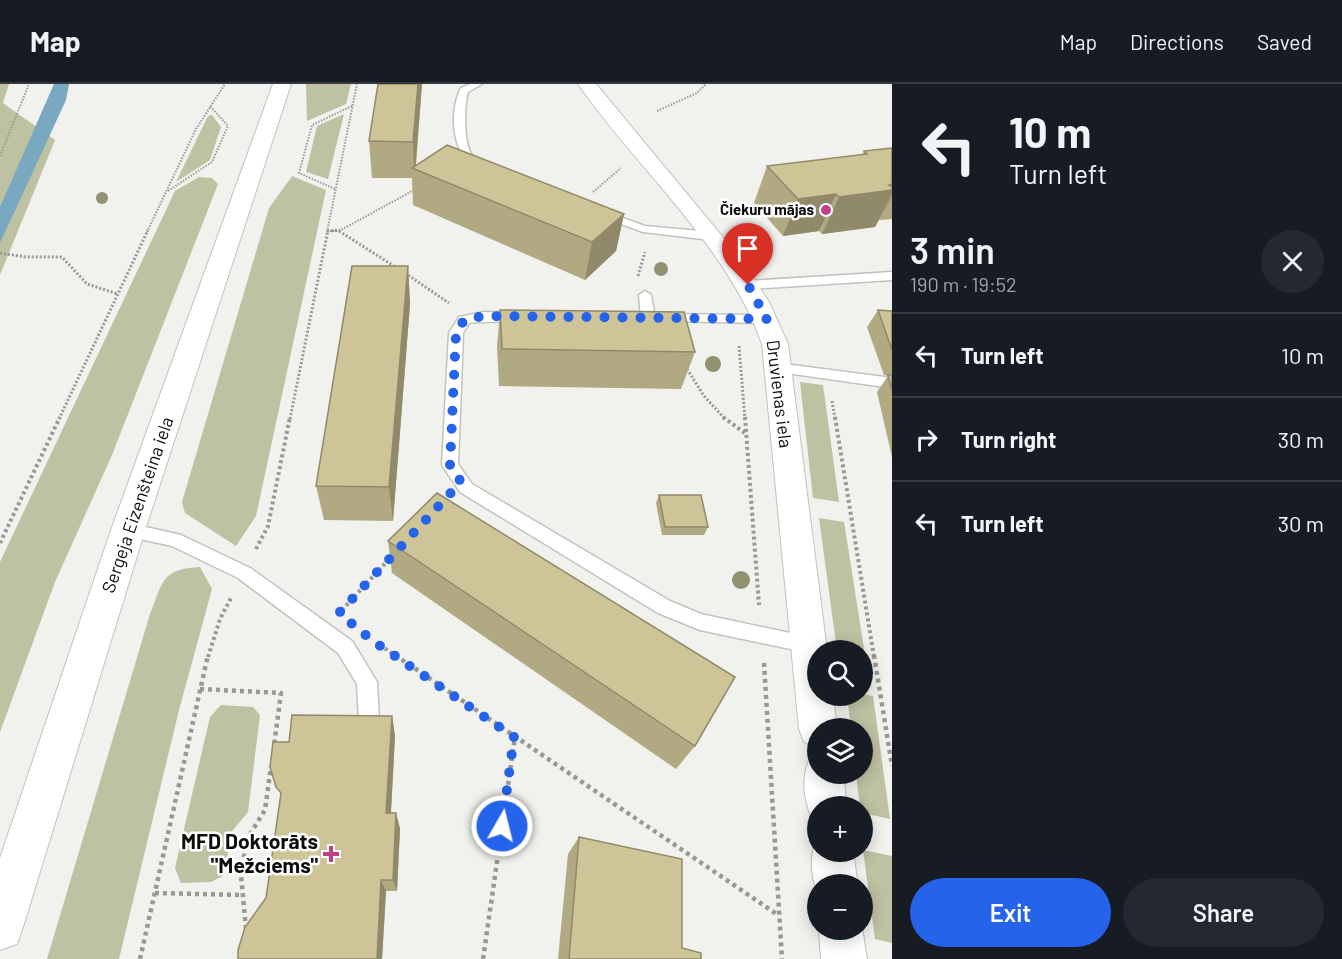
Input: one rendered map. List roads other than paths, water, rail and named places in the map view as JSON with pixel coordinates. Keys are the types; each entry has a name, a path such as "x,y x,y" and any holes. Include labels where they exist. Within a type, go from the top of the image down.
{"street":[{"name":"Sergeja Eizenšteina iela","path":"0,927 128,530 282,84"},
{"name":"Druvienas iela","path":"587,84 711,236 748,285 767,319 775,344 808,640"},
{"path":"842,940 844,959"}],"lane":[{"path":"477,84 464,90 459,99 465,152 471,161 495,173"},
{"path":"578,204 643,229 711,236"},
{"path":"748,285 892,276"},
{"path":"645,295 648,318"},
{"path":"540,317 484,316 464,320 456,333 450,465 466,488 664,607 700,622 807,645"},
{"path":"629,318 767,319"},
{"path":"777,368 892,382"},
{"path":"128,530 175,540 244,573 345,647 367,682 369,722"}],"water":[{"path":"54,84 69,84 66,100 0,243 0,207"}],"place":[{"name":"Čiekuru mājas","path":"826,210"},
{"name":"MFD Doktorāts \"Mežciems\"","path":"331,854"}]}
